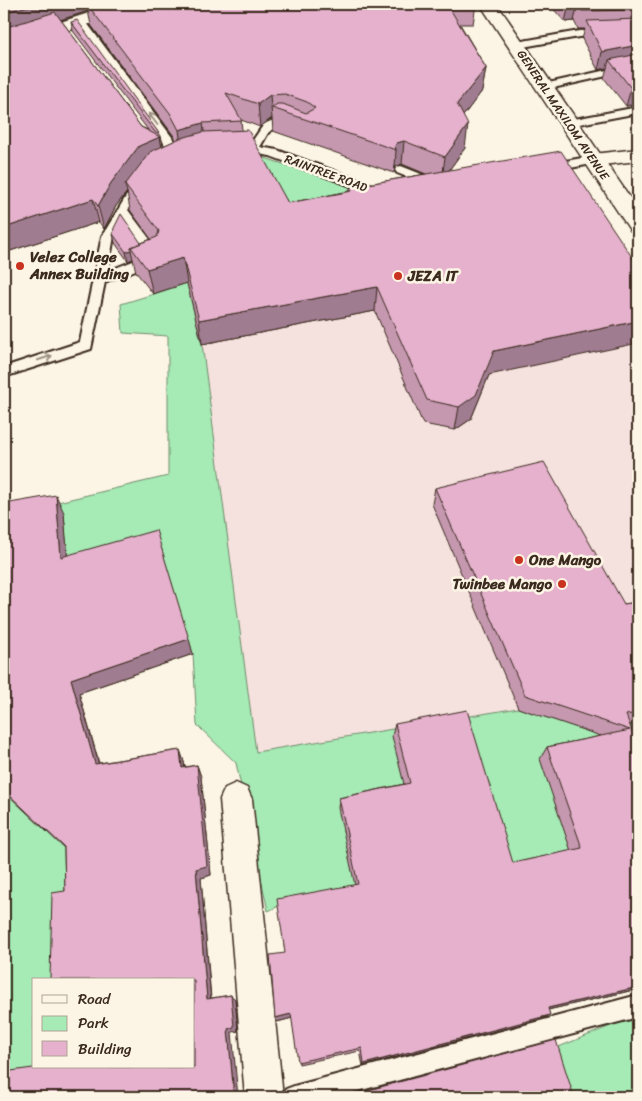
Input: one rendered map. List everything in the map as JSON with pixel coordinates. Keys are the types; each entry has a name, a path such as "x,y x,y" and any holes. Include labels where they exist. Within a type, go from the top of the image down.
{"main road":[{"path":"4,46 65,31 80,21 134,4"},
{"name":"GENERAL MAXILOM AVENUE","path":"489,4 638,225"},
{"path":"593,160 638,155"},
{"path":"236,799 264,1097"}],"lane":[{"path":"80,21 168,139 177,160"},
{"path":"516,44 579,34 638,32"},
{"path":"544,87 627,74 638,66"},
{"path":"569,123 638,110"},
{"path":"253,150 266,126 275,122 285,121 307,131"},
{"path":"157,149 177,160"},
{"name":"RAINTREE ROAD","path":"224,150 253,150 273,153 375,191 389,193"},
{"path":"163,167 177,160 192,156"},
{"path":"538,170 593,160"},
{"path":"401,170 446,188 419,193"},
{"path":"4,372 86,345 108,236 122,210 149,173"},
{"path":"99,279 156,257 122,210"},
{"path":"294,1097 638,1006"}],"shaded area":[{"path":"185,277 638,286 638,724 590,732 518,708 256,752 202,344"}],"green space":[{"path":"262,157 400,203 185,277 202,344 256,752 518,708 590,732 638,724 638,848 279,906 268,911 236,763 197,725 193,654 161,547 63,576 58,502 168,476 168,336 123,333 121,304 157,293"},
{"path":"4,767 73,837 60,978 32,978 32,1068 56,1068 4,1097"},
{"path":"638,1015 638,1097 565,1097 551,1050"}],"building":[{"path":"4,4 34,4 4,13"},
{"path":"87,4 447,4 486,68 457,104 468,125 445,157 404,141 397,143 395,146 396,150 272,108 277,104 283,104 306,113 315,108 307,102 285,94 270,95 258,104 226,93 242,121 203,123 179,130 170,113"},
{"path":"579,4 638,4 638,10 582,11"},
{"path":"55,12 141,127 160,137 139,146 111,183 98,206 93,199 4,228 4,28"},
{"path":"638,19 638,45 602,52 587,21"},
{"path":"77,20 161,136 155,132 71,22"},
{"path":"638,54 638,86 631,88 609,60"},
{"path":"248,130 288,203 352,191 350,187 561,151 638,266 638,321 494,351 476,395 459,407 427,400 377,287 199,320 183,258 147,269 131,247 157,237 159,231 125,185 150,152 178,139 203,132"},
{"path":"121,214 141,243 131,247 131,250 126,252 113,234"},
{"path":"544,462 624,604 638,602 638,713 626,715 638,747 638,987 548,1008 550,1015 364,1064 362,1048 298,1062 291,1014 275,1018 270,955 285,953 277,899 358,884 339,798 410,783 395,724 467,710 513,863 582,848 547,747 630,730 525,695 435,488"},
{"path":"56,495 61,557 156,530 189,639 71,679 95,764 180,750 182,768 197,765 207,866 196,869 207,999 231,995 234,1027 228,1029 234,1097 4,1097 4,1072 33,1068 195,1068 195,978 50,978 52,893 65,891 64,847 4,790 4,504"},
{"path":"556,1040 574,1097 370,1097 369,1090"}],"place":[{"name":"Velez College Annex Building","path":"20,266"},
{"name":"JEZA IT","path":"398,276"},
{"name":"One Mango","path":"519,560"},
{"name":"Twinbee Mango","path":"562,584"}]}
